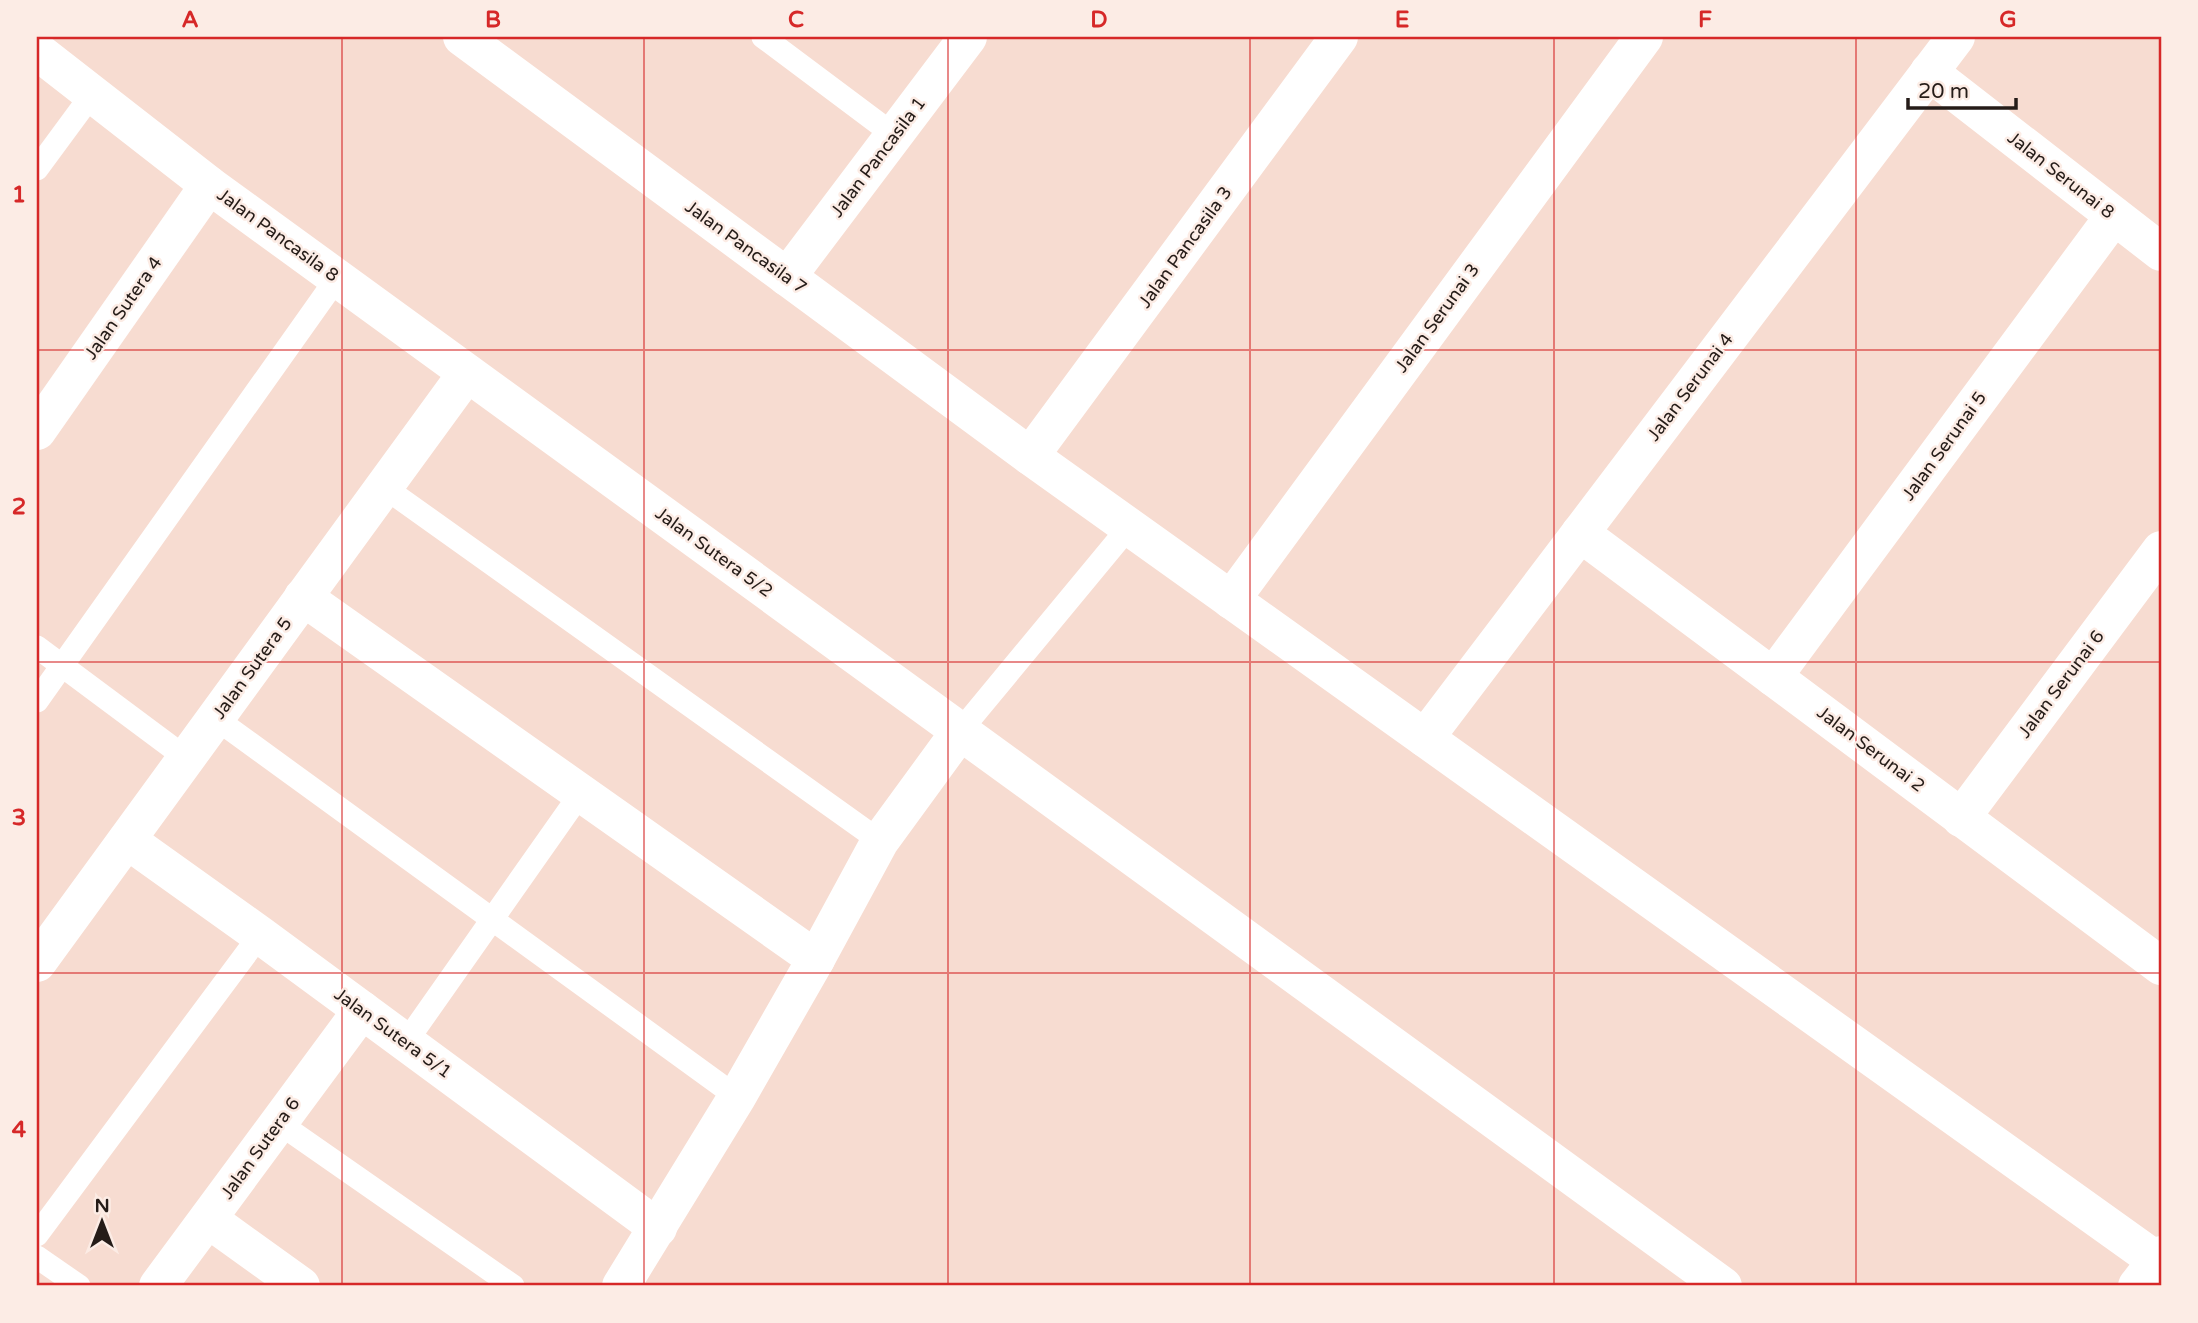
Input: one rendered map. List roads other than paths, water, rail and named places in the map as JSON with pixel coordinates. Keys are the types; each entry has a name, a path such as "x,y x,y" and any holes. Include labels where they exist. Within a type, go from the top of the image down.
{"street":[{"name":"Jalan Pancasila 7","path":"462,37 1030,456 1425,738 2152,1268"},
{"name":"Jalan Pancasila 1","path":"787,277 968,37"},
{"name":"Jalan Pancasila 3","path":"1030,456 1339,37"},
{"name":"Jalan Serunai 3","path":"1231,600 1644,37"},
{"name":"Jalan Serunai 4","path":"1425,738 1956,37"},
{"name":"Jalan Pancasila 8","path":"37,51 209,185 467,373"},
{"name":"Jalan Serunai 8","path":"1929,72 2161,252"},
{"name":"Jalan Sutera 4","path":"37,431 209,185"},
{"name":"Jalan Serunai 5","path":"1773,677 2114,216"},
{"name":"Jalan Sutera 5","path":"37,962 467,373"},
{"name":"Jalan Sutera 5/2","path":"467,373 1724,1286"},
{"name":"Jalan Serunai 2","path":"1580,533 2161,964"},
{"name":"Jalan Serunai 6","path":"1961,818 2161,550"},
{"path":"303,597 816,958"},
{"path":"621,1286 737,1097 880,841 961,730"},
{"name":"Jalan Sutera 5/1","path":"127,840 658,1228"},
{"name":"Jalan Sutera 6","path":"158,1286 362,1010"},
{"path":"208,1219 301,1286"}],"lane":[{"path":"763,37 894,135"},
{"path":"37,169 93,93"},
{"path":"37,701 337,278"},
{"path":"384,487 880,841"},
{"path":"961,730 1129,527"},
{"path":"37,647 187,758"},
{"path":"215,718 737,1097"},
{"path":"406,1042 581,793"},
{"path":"37,1235 260,935"},
{"path":"279,1123 513,1286"},
{"path":"37,1257 79,1286"}]}
